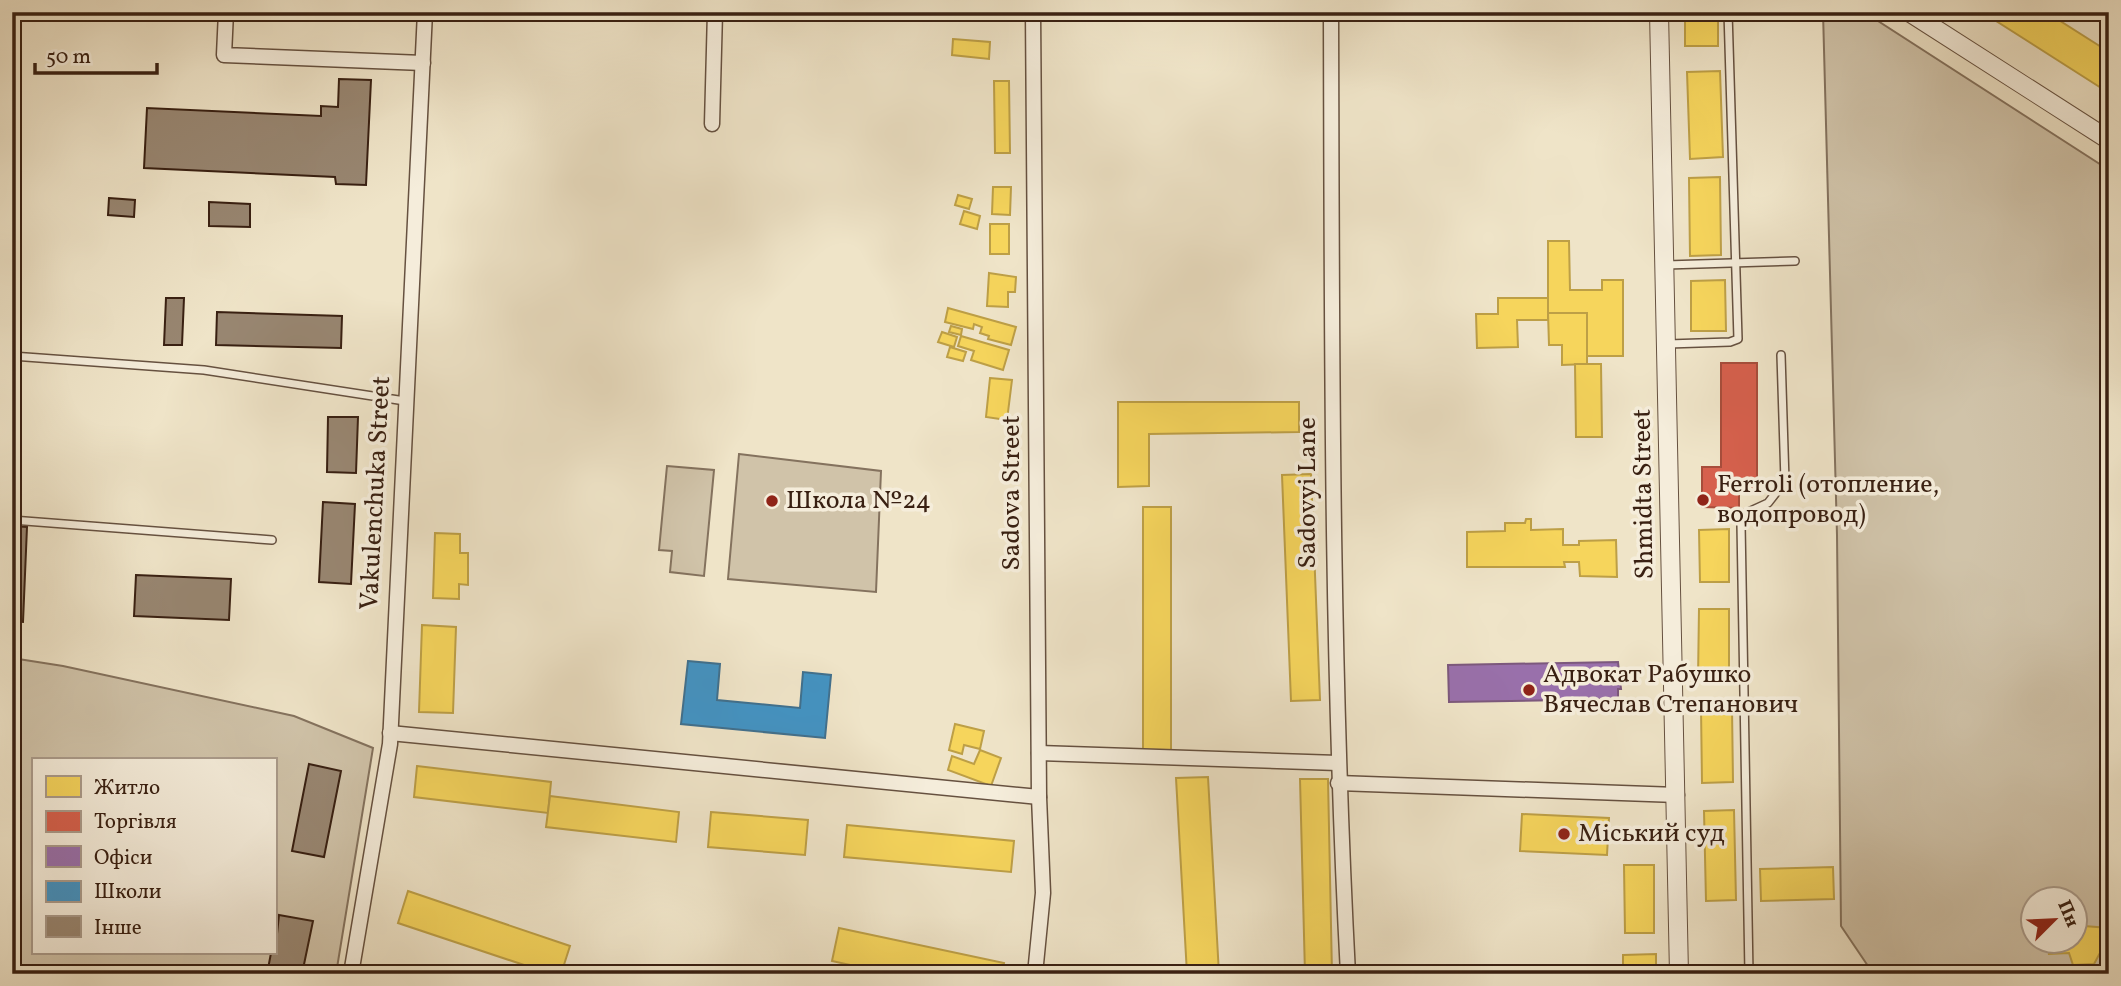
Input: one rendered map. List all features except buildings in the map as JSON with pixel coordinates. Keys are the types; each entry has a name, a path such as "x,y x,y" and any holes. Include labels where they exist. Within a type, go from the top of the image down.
{"street":[{"path":"226,12 224,55 424,63"},
{"name":"Vakulenchuka Street","path":"351,974 390,733 425,12"},
{"path":"712,124 715,12"},
{"name":"Sadova Street","path":"1033,12 1039,797 1043,893 1035,974"},
{"name":"Sadovyi Lane","path":"1331,12 1333,565 1338,783 1348,974"},
{"name":"Shmidta Street","path":"1659,12 1679,974"},
{"path":"1909,12 2109,140"},
{"path":"390,733 1039,797"},
{"path":"1039,753 1338,763"},
{"path":"1338,783 1677,795"}],"lane":[{"path":"1667,344 1722,343 1738,339 1728,12"},
{"path":"1665,265 1795,261"},
{"path":"1749,974 1741,524 1744,514 1768,503 1785,481 1781,355"},
{"path":"12,356 204,370 405,401"},
{"path":"12,520 272,540"}],"shaded area":[{"path":"1823,12 1864,12 2109,170 2109,974 1868,974 1868,966 1841,926 1837,535"},
{"path":"739,454 881,471 876,592 728,579"},
{"path":"667,466 714,470 704,576 670,572 672,551 659,550"},
{"path":"12,658 63,666 294,716 373,748 336,974 12,974"}],"place":[{"name":"Ferroli (отопление, водопровод)","path":"1703,500"},
{"name":"Школа №24","path":"772,501"},
{"name":"Адвокат Рабушко Вячеслав Степанович","path":"1529,690"},
{"name":"Міський суд","path":"1564,834"}]}
